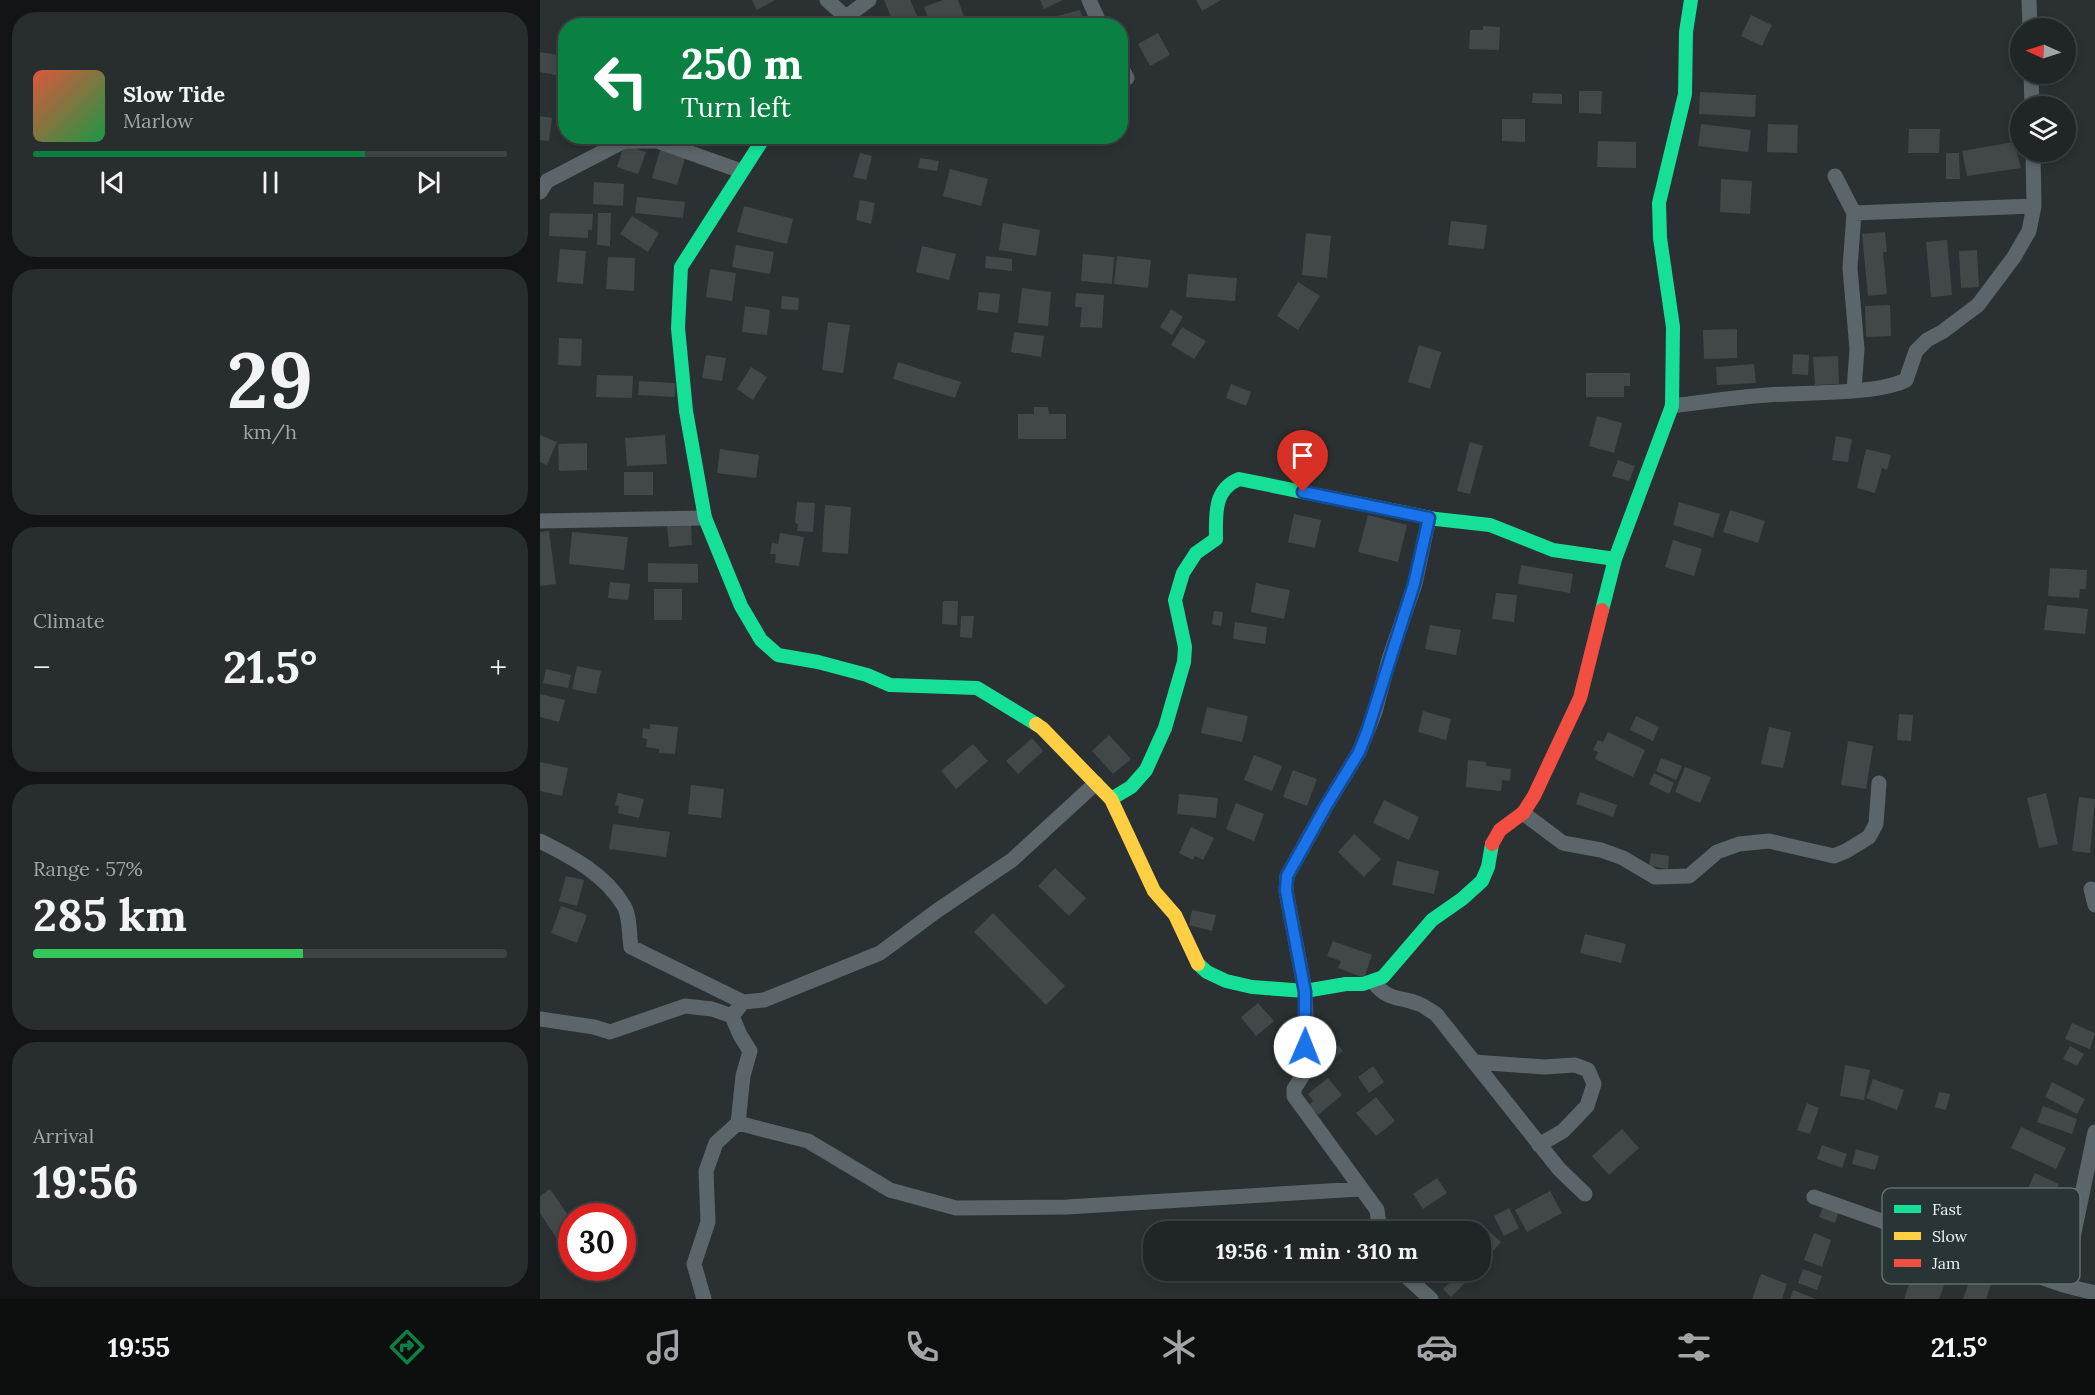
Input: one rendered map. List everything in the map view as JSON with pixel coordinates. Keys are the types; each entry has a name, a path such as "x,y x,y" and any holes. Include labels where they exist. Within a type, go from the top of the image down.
{"street":[{"path":"827,0 842,18"},
{"path":"848,18 869,0"},
{"path":"1089,0 1097,18"},
{"path":"760,144 681,267 678,328 684,399 705,518 741,606 761,640 778,656 828,664 867,675 890,685 977,688 1042,728 1111,799 1154,891 1175,915 1197,963 1207,972 1226,981 1252,987 1305,992 1373,982 1383,977 1399,961 1432,920 1462,899 1482,881 1488,867 1491,846 1500,830 1523,813 1534,796 1580,698 1615,559 1672,406 1673,327 1660,238 1659,203 1685,94 1686,32 1691,0"},
{"path":"2029,0 2030,18"},
{"path":"542,184 618,144"},
{"path":"665,144 741,171"},
{"path":"1672,406 1767,395 1854,390 1896,385 1906,380 1916,351 1927,340 1942,332 1978,305 2014,257 2029,231 2034,206 2033,162"},
{"path":"1835,176 1854,213 1850,268 1857,349 1854,390"},
{"path":"1854,213 2034,206"},
{"path":"1111,799 1131,787 1146,770 1165,728 1184,662 1185,647 1175,600 1183,573 1196,554 1216,539 1220,491 1228,482 1239,478 1429,518 1490,525 1553,550 1615,559"},
{"path":"540,521 705,518"},
{"path":"1378,1221 1377,1210 1294,1096 1294,1089 1305,1072 1305,992 1286,891 1287,876 1359,752 1375,712 1389,659 1414,584 1429,518"},
{"path":"540,841 576,858 605,882 625,908 631,947 743,1002 764,1000 880,953 1012,860 1096,783"},
{"path":"1523,813 1563,843 1601,850 1623,858 1655,877 1689,876 1716,852 1739,844 1769,841 1834,856 1846,851 1869,837 1876,824 1879,783"},
{"path":"2091,889 2095,905"},
{"path":"1373,982 1382,992 1394,999 1421,1004 1436,1014 1539,1145 1559,1169 1585,1194"},
{"path":"732,1016 743,1002"},
{"path":"540,1019 594,1027 610,1032 685,1006 712,1009 732,1016 750,1051 743,1076 738,1123 716,1143 706,1171 708,1222 694,1264 704,1299"},
{"path":"1474,1062 1544,1066 1575,1065 1588,1070 1594,1084 1587,1106 1563,1131 1539,1145"},
{"path":"738,1123 808,1141 890,1190 956,1208 1067,1207 1360,1189"},
{"path":"2080,1204 2095,1132"},
{"path":"1814,1197 1882,1221"},
{"path":"1411,1281 1431,1299"},
{"path":"2060,1284 2095,1293"}],"building":[{"path":"752,0 775,0 757,10"},
{"path":"884,0 910,0 918,18 892,18"},
{"path":"943,0 958,0 964,18 928,18 924,7"},
{"path":"1040,0 1063,0 1044,9"},
{"path":"1196,0 1221,0 1202,11"},
{"path":"1080,10 1082,18 1050,18"},
{"path":"1751,15 1772,25 1762,46 1741,36"},
{"path":"1483,26 1500,27 1499,50 1469,49 1470,30 1483,30"},
{"path":"1158,33 1170,55 1150,66 1138,44"},
{"path":"540,52 558,55 556,75 540,72"},
{"path":"1579,91 1602,91 1601,114 1579,113"},
{"path":"1700,92 1756,95 1755,117 1699,114"},
{"path":"1533,93 1562,94 1562,104 1532,103"},
{"path":"540,116 552,118 549,141 540,140"},
{"path":"1502,119 1525,119 1525,142 1502,141"},
{"path":"1701,124 1751,130 1748,152 1698,146"},
{"path":"1768,124 1798,125 1797,153 1767,152"},
{"path":"1909,129 1940,129 1939,153 1908,153"},
{"path":"1598,141 1636,142 1636,168 1597,167"},
{"path":"2010,143 2010,162 2019,162 2021,168 1967,176 1962,151"},
{"path":"624,145 646,152 638,174 617,167"},
{"path":"661,147 686,155 677,185 652,178"},
{"path":"860,153 872,156 866,180 853,177"},
{"path":"1946,153 1959,153 1960,179 1946,179"},
{"path":"920,158 939,161 937,171 918,168"},
{"path":"950,169 988,179 981,206 943,196"},
{"path":"1721,179 1752,181 1750,214 1720,212"},
{"path":"594,182 624,184 623,206 593,204"},
{"path":"637,197 685,202 683,218 635,213"},
{"path":"860,200 875,203 871,224 856,220"},
{"path":"744,206 793,219 787,244 737,232"},
{"path":"550,213 593,214 592,230 588,230 588,238 549,236"},
{"path":"598,213 611,213 610,246 597,245"},
{"path":"632,216 659,233 648,252 620,234"},
{"path":"1451,221 1487,225 1484,249 1448,245"},
{"path":"1003,223 1040,230 1036,256 999,250"},
{"path":"1885,232 1887,252 1883,252 1887,294 1868,296 1862,234"},
{"path":"1306,233 1331,236 1327,278 1302,275"},
{"path":"1947,240 1952,295 1931,297 1926,242"},
{"path":"736,245 774,252 770,274 732,267"},
{"path":"922,246 956,254 949,280 916,272"},
{"path":"560,249 586,251 583,284 557,282"},
{"path":"1977,250 1979,287 1961,288 1959,251"},
{"path":"1083,254 1114,257 1112,284 1081,281"},
{"path":"986,256 1012,259 1012,271 985,268"},
{"path":"1117,256 1151,260 1148,288 1114,284"},
{"path":"608,257 635,258 634,291 606,289"},
{"path":"710,269 736,273 732,301 706,297"},
{"path":"1188,274 1237,278 1235,301 1186,297"},
{"path":"1298,282 1320,296 1298,330 1277,316"},
{"path":"1022,288 1051,292 1048,326 1018,323"},
{"path":"979,292 1000,294 998,313 977,310"},
{"path":"1076,293 1104,295 1102,328 1080,327 1082,307 1075,307"},
{"path":"782,296 799,298 798,310 781,309"},
{"path":"1890,305 1891,336 1866,337 1865,306"},
{"path":"745,306 770,310 767,335 742,332"},
{"path":"1171,309 1183,317 1172,335 1160,327"},
{"path":"828,322 850,325 843,373 822,370"},
{"path":"1182,327 1206,341 1194,359 1171,345"},
{"path":"1737,329 1737,358 1704,359 1703,330"},
{"path":"1014,332 1044,336 1041,357 1011,352"},
{"path":"559,338 582,339 581,366 558,365"},
{"path":"1419,345 1441,352 1430,389 1408,382"},
{"path":"1793,354 1809,355 1808,375 1792,374"},
{"path":"706,355 726,358 722,381 702,378"},
{"path":"1838,356 1839,384 1815,385 1813,357"},
{"path":"898,362 961,382 955,398 893,379"},
{"path":"1754,364 1756,383 1717,385 1716,367"},
{"path":"751,367 767,377 753,400 737,389"},
{"path":"1586,373 1630,373 1630,386 1624,386 1624,397 1586,397"},
{"path":"597,375 633,376 632,398 596,397"},
{"path":"639,381 675,383 675,397 638,395"},
{"path":"1231,384 1251,392 1246,406 1226,398"},
{"path":"1034,407 1048,407 1049,414 1066,414 1066,439 1018,439 1018,414 1034,414"},
{"path":"1597,416 1622,423 1614,453 1589,446"},
{"path":"540,435 557,442 547,465 540,462"},
{"path":"665,435 667,464 627,466 625,438"},
{"path":"1836,436 1852,439 1848,462 1832,460"},
{"path":"1470,442 1483,446 1470,494 1457,491"},
{"path":"587,443 587,470 559,471 558,444"},
{"path":"720,449 759,455 756,478 717,473"},
{"path":"1866,449 1891,455 1887,470 1882,468 1875,493 1857,488"},
{"path":"1618,460 1635,466 1629,481 1612,476"},
{"path":"624,472 653,472 653,495 624,495"},
{"path":"797,502 815,503 813,532 797,531 798,524 795,523"},
{"path":"1679,502 1720,514 1713,537 1673,525"},
{"path":"825,505 851,507 848,554 822,552"},
{"path":"1730,510 1765,521 1758,543 1723,532"},
{"path":"1294,514 1321,520 1315,548 1288,542"},
{"path":"1368,515 1407,525 1398,562 1358,552"},
{"path":"691,523 692,545 669,547 667,525"},
{"path":"549,531 556,584 540,586 540,532"},
{"path":"572,532 628,537 624,570 569,564"},
{"path":"780,533 804,537 799,566 775,563 776,554 770,554 772,543 778,544"},
{"path":"1673,540 1702,549 1694,576 1665,567"},
{"path":"648,563 698,564 698,583 648,582"},
{"path":"1521,565 1573,574 1570,593 1518,584"},
{"path":"2050,568 2087,570 2086,589 2080,589 2079,598 2048,596"},
{"path":"610,582 630,584 628,600 608,598"},
{"path":"1256,583 1290,590 1284,619 1251,612"},
{"path":"654,589 682,589 682,620 654,620"},
{"path":"1496,593 1517,595 1514,622 1492,619"},
{"path":"943,601 958,601 957,625 942,624"},
{"path":"2047,605 2088,609 2085,634 2044,630"},
{"path":"1214,611 1223,612 1221,626 1212,624"},
{"path":"961,616 974,616 972,638 960,637"},
{"path":"1235,622 1267,627 1265,644 1233,639"},
{"path":"1430,625 1461,630 1456,655 1425,649"},
{"path":"577,666 601,671 596,694 572,689"},
{"path":"546,669 571,675 568,688 543,683"},
{"path":"540,694 565,700 559,722 540,717"},
{"path":"1207,707 1248,716 1242,742 1201,733"},
{"path":"1423,711 1451,719 1446,740 1418,732"},
{"path":"1899,714 1913,715 1911,741 1897,740"},
{"path":"1636,716 1659,727 1653,741 1630,730"},
{"path":"650,724 678,727 675,754 659,753 659,749 646,747 647,739 642,738 643,728 650,729"},
{"path":"1769,727 1791,732 1783,768 1761,764"},
{"path":"1608,732 1645,750 1633,777 1595,759 1598,752 1593,750 1598,740 1603,742"},
{"path":"1109,735 1131,759 1113,774 1092,751"},
{"path":"1032,738 1043,751 1018,774 1006,761"},
{"path":"1848,741 1873,746 1866,789 1841,785"},
{"path":"973,744 988,761 956,789 941,771"},
{"path":"1254,755 1282,766 1272,791 1244,780"},
{"path":"1661,758 1682,766 1676,780 1656,771"},
{"path":"1468,760 1486,762 1486,766 1511,769 1510,781 1502,780 1501,791 1466,787"},
{"path":"540,762 568,768 562,796 540,791"},
{"path":"1685,767 1711,777 1700,803 1675,792"},
{"path":"1293,770 1317,779 1307,806 1283,797"},
{"path":"1654,773 1674,783 1669,794 1649,784"},
{"path":"691,785 724,789 721,818 688,814"},
{"path":"1580,792 1617,805 1613,817 1576,804"},
{"path":"618,793 644,799 639,818 618,813 619,806 615,805"},
{"path":"2046,793 2058,844 2039,848 2027,798"},
{"path":"1179,794 1218,798 1216,818 1177,814"},
{"path":"2079,797 2095,799 2090,853 2072,851"},
{"path":"1384,800 1419,817 1409,840 1373,823"},
{"path":"1236,803 1264,814 1254,841 1226,829"},
{"path":"613,824 670,832 666,857 609,849"},
{"path":"1191,827 1214,838 1203,860 1195,856 1193,860 1179,853"},
{"path":"1354,834 1381,859 1364,877 1338,852"},
{"path":"1651,853 1669,856 1668,869 1649,866"},
{"path":"1397,861 1439,871 1434,894 1392,885"},
{"path":"1055,868 1086,898 1069,916 1038,886"},
{"path":"566,876 584,880 577,906 559,901"},
{"path":"561,906 587,915 577,943 551,933"},
{"path":"1192,910 1216,915 1212,931 1189,925"},
{"path":"993,913 1065,986 1046,1005 974,932"},
{"path":"1585,934 1626,944 1621,963 1580,953"},
{"path":"1333,941 1372,955 1364,978 1338,968 1341,961 1327,956"},
{"path":"1258,1003 1274,1021 1256,1036 1241,1017"},
{"path":"2072,1023 2095,1033 2090,1049 2065,1039"},
{"path":"1327,1033 1343,1051 1322,1070 1306,1051"},
{"path":"2070,1046 2084,1054 2077,1066 2063,1059"},
{"path":"1845,1065 1870,1070 1864,1100 1840,1096"},
{"path":"1373,1066 1384,1082 1369,1093 1358,1077"},
{"path":"1328,1078 1342,1095 1318,1115 1309,1105 1313,1101 1308,1094"},
{"path":"1873,1079 1904,1090 1897,1110 1866,1098"},
{"path":"2052,1082 2085,1099 2077,1114 2045,1097"},
{"path":"1939,1092 1950,1094 1946,1110 1935,1107"},
{"path":"1376,1097 1395,1121 1376,1136 1356,1113"},
{"path":"1807,1103 1819,1108 1810,1134 1797,1130"},
{"path":"2043,1106 2077,1119 2072,1134 2037,1122"},
{"path":"2021,1127 2066,1148 2056,1169 2011,1148"},
{"path":"1622,1129 1639,1148 1609,1175 1592,1156"},
{"path":"1822,1145 1847,1154 1842,1168 1817,1159"},
{"path":"1856,1149 1879,1156 1875,1170 1852,1164"},
{"path":"2035,1173 2059,1184 2057,1188 2028,1188"},
{"path":"1437,1178 1447,1193 1423,1209 1413,1194"},
{"path":"550,1189 560,1203 557,1239 540,1213 540,1196"},
{"path":"1550,1191 1562,1213 1527,1232 1515,1210"},
{"path":"1824,1205 1839,1210 1835,1223 1819,1217"},
{"path":"1509,1208 1519,1228 1504,1236 1494,1216"},
{"path":"1491,1233 1501,1242 1491,1253"},
{"path":"1814,1233 1831,1240 1822,1267 1804,1260"},
{"path":"1803,1269 1822,1276 1817,1290 1798,1283"},
{"path":"1761,1274 1787,1284 1782,1299 1752,1299"},
{"path":"1452,1281 1467,1281 1451,1297 1443,1289"},
{"path":"1909,1284 1945,1284 1939,1299 1904,1299"},
{"path":"1968,1284 1991,1284 1986,1299 1963,1299"},
{"path":"1793,1290 1816,1299 1790,1299"}],"traffic: fast":[{"path":"1602,610 1615,559 1672,406 1673,327 1660,238 1659,203 1685,94 1686,32 1691,0"},
{"path":"760,144 681,267 678,328 686,411 705,518 741,606 761,640 778,655 818,662 867,675 890,685 977,688 1036,724"},
{"path":"1111,799 1131,787 1146,770 1165,728 1184,662 1185,647 1175,600 1183,573 1196,553 1216,539 1216,512 1220,496 1224,490 1239,479 1436,519 1490,525 1553,550 1615,559"},
{"path":"1198,964 1207,972 1226,981 1252,987 1305,991 1346,984 1363,984 1383,977 1432,920 1462,899 1482,881 1488,867 1492,844"}],"traffic: slow":[{"path":"1036,724 1111,799 1154,891 1175,915 1198,964"}],"traffic: jam":[{"path":"1492,844 1500,830 1523,813 1534,796 1580,698 1602,610"}],"route":[{"path":"1303,492 1429,518 1414,584 1389,659 1375,712 1359,752 1287,876 1286,891 1305,992 1305,1047"}]}
